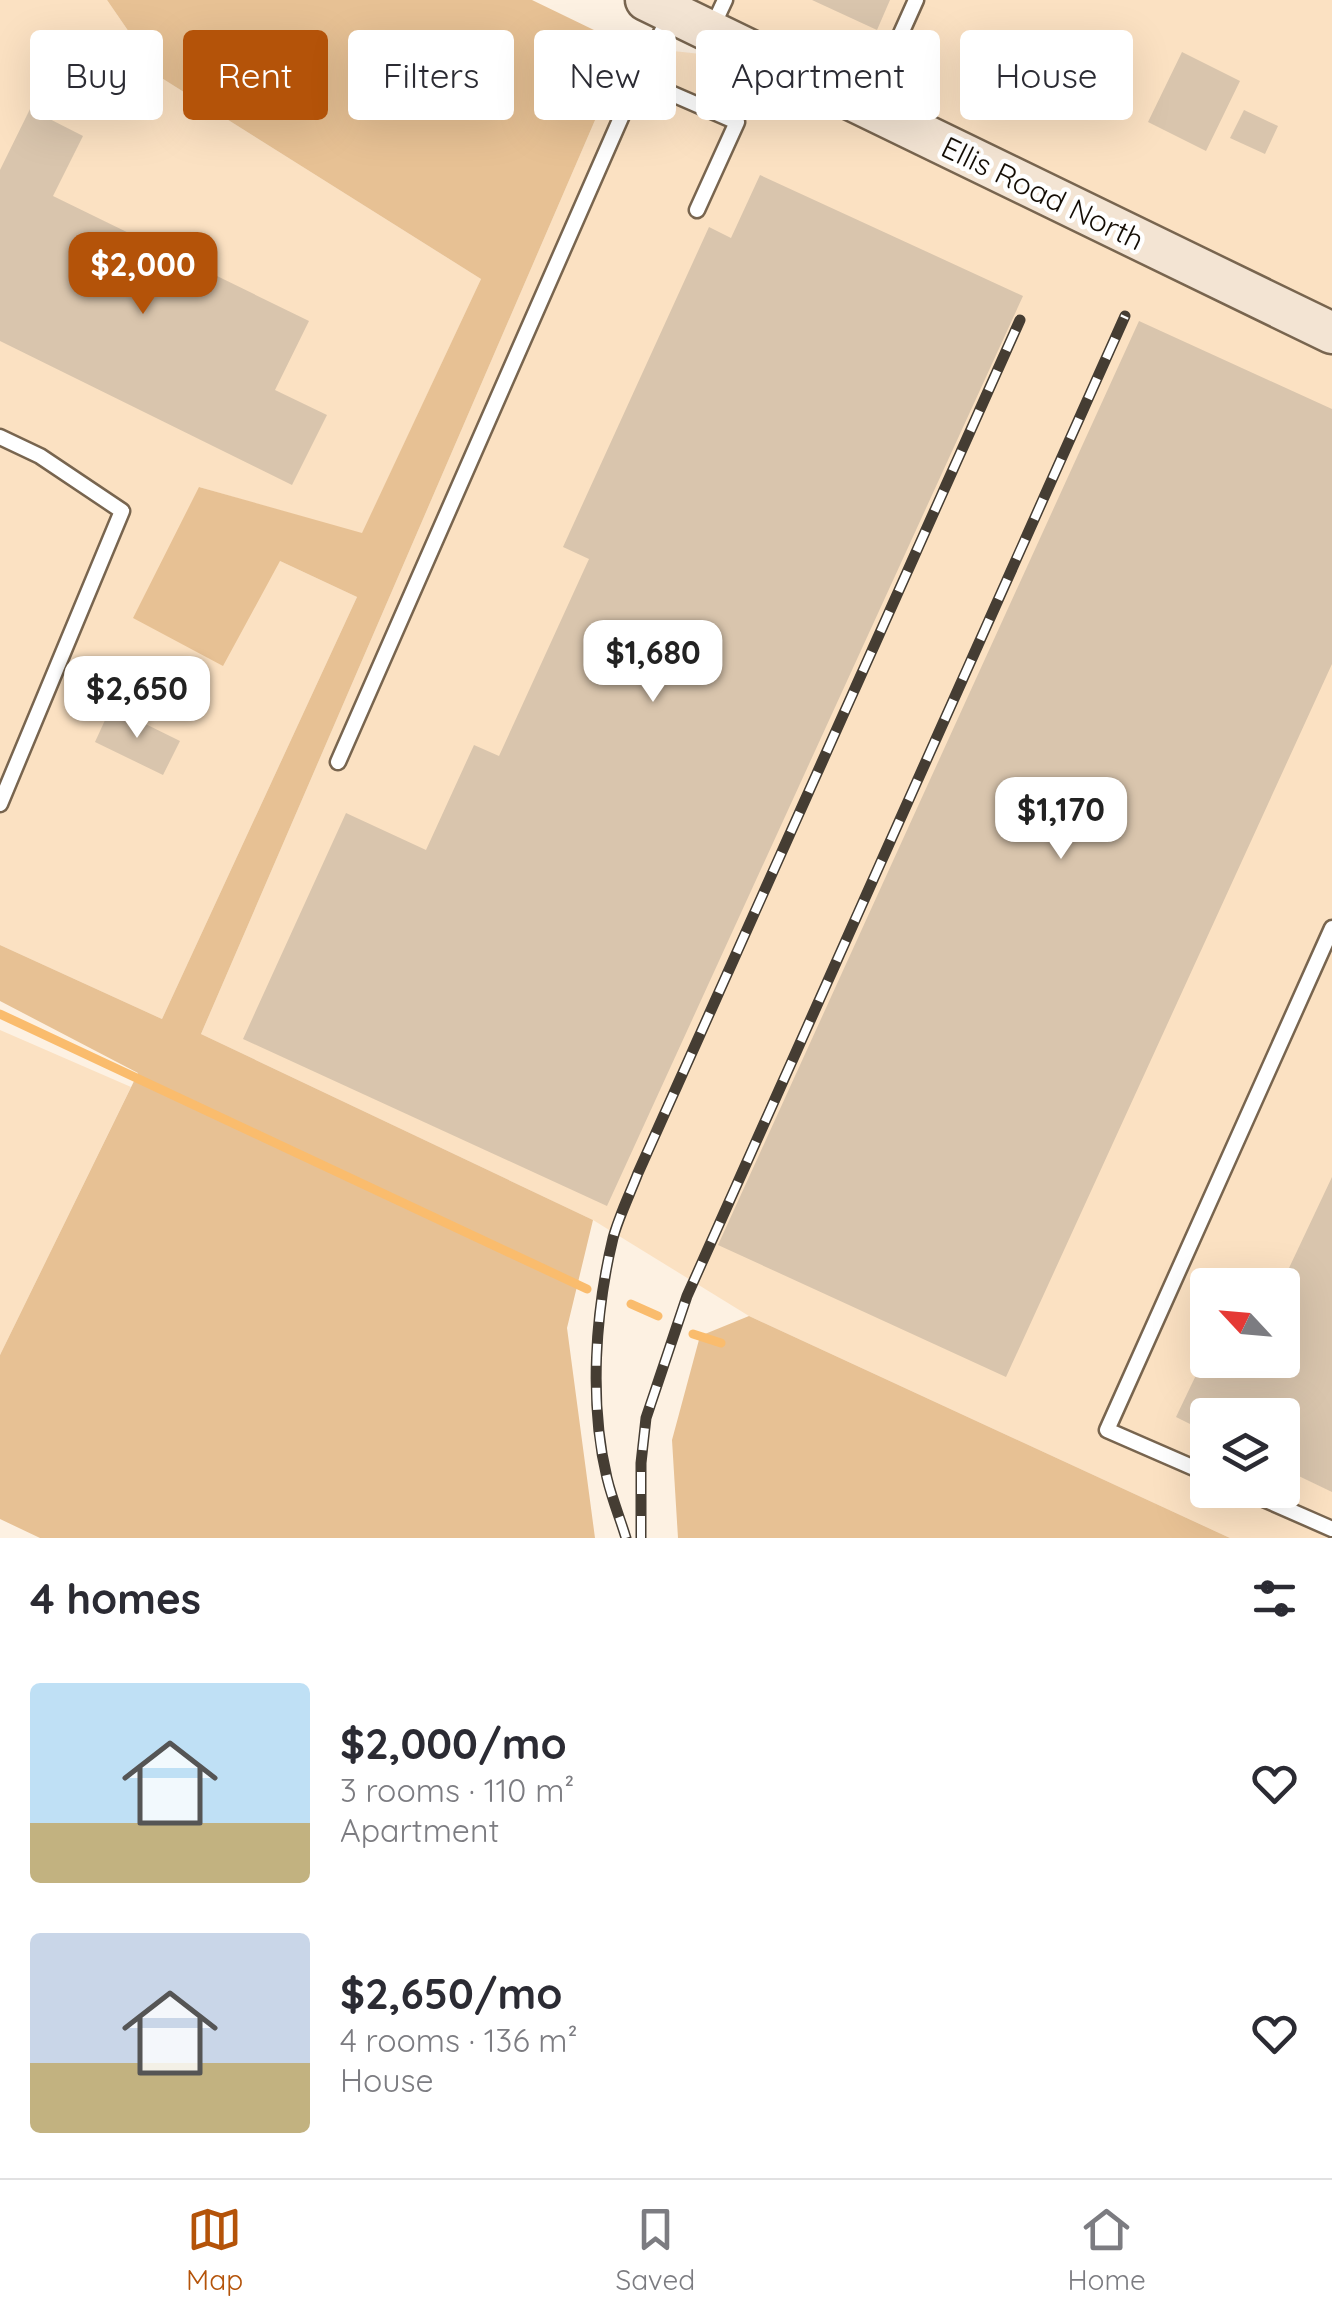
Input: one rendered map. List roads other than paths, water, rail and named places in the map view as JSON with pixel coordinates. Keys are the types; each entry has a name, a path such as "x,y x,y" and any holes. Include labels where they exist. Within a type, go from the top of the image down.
{"street":[{"name":"Ellis Road North","path":"659,6 717,16 740,30"},
{"name":"Ellis Road North","path":"893,120 1332,333"}],"lane":[{"path":"903,30 916,0"},
{"path":"676,96 737,122 697,210"},
{"path":"338,762 620,120"},
{"path":"0,438 40,456 122,511 0,804"},
{"path":"1190,1466 1106,1430 1332,928"},
{"path":"1284,1508 1332,1529"}],"waterway":[{"path":"0,1014 587,1289"},
{"path":"631,1304 658,1316"},
{"path":"693,1334 721,1343"}],"railway":[{"path":"641,1538 641,1463 646,1418 687,1296 1125,316"},
{"path":"626,1538 601,1449 596,1389 598,1327 615,1230 1020,320"}]}
